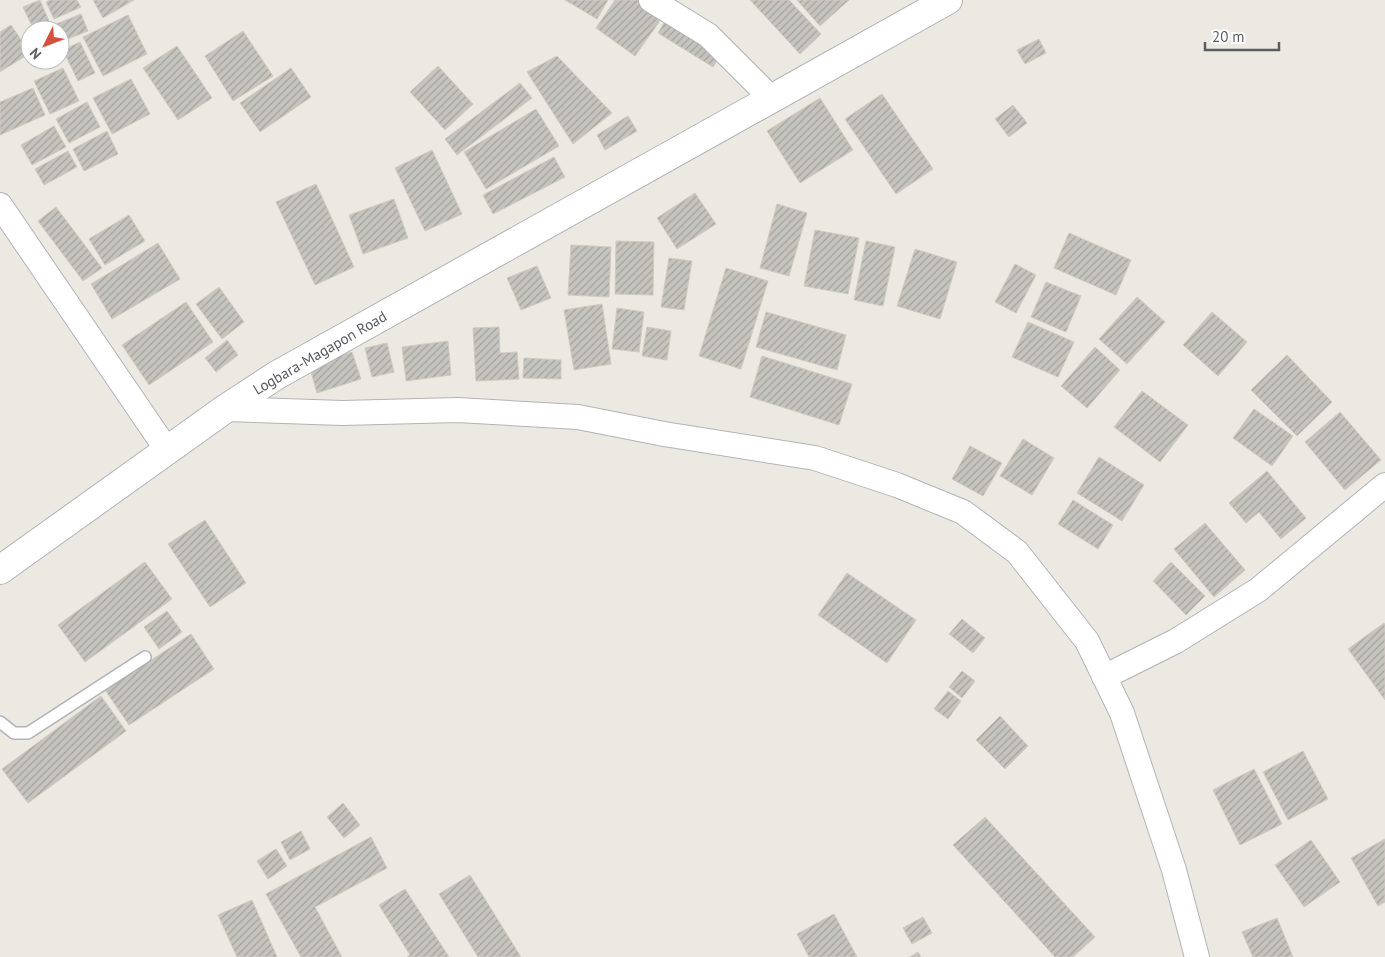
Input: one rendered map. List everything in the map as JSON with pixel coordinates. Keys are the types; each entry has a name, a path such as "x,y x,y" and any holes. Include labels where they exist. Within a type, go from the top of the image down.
{"street":[{"path":"651,0 708,35 770,98"},
{"name":"Logbara-Magapon Road","path":"0,570 226,408 277,376 658,164 770,98 948,0"},
{"path":"0,205 167,450"},
{"path":"226,408 342,413 458,410 578,417 664,434 816,458 897,484 963,512 1017,552 1086,640 1128,731 1174,870 1197,957"},
{"path":"1104,677 1176,640 1258,590 1385,485"}],"lane":[{"path":"0,722 14,733 28,733 145,657"}],"building":[{"path":"40,0 49,20 29,20 23,7"},
{"path":"50,0 77,0 81,7 54,19 46,2"},
{"path":"93,0 134,0 103,18"},
{"path":"565,0 608,0 597,19"},
{"path":"615,0 644,0 664,15 635,56 596,28"},
{"path":"750,0 789,0 821,34 800,54"},
{"path":"797,0 849,0 820,26"},
{"path":"81,14 88,31 70,38 70,20 66,20"},
{"path":"128,15 147,54 103,76 83,37"},
{"path":"668,16 723,51 713,67 658,33"},
{"path":"11,25 20,38 20,59 0,72 0,32"},
{"path":"243,31 273,76 233,101 205,56"},
{"path":"1039,39 1046,53 1025,64 1017,50"},
{"path":"80,42 95,73 78,81 70,64 70,47"},
{"path":"177,46 212,98 178,120 143,68"},
{"path":"557,56 612,113 573,144 527,72"},
{"path":"438,66 473,104 445,130 410,92"},
{"path":"291,68 311,97 260,132 240,103"},
{"path":"59,70 64,70 79,101 50,114 34,81"},
{"path":"131,79 150,114 112,134 93,98"},
{"path":"520,83 532,98 457,155 445,139"},
{"path":"33,88 45,115 0,135 0,102"},
{"path":"882,94 933,169 896,194 845,119"},
{"path":"820,98 853,150 800,183 767,131"},
{"path":"87,102 100,127 69,143 56,119"},
{"path":"1013,105 1027,123 1009,137 995,119"},
{"path":"536,109 559,146 486,189 464,152"},
{"path":"628,116 637,131 605,150 597,135"},
{"path":"54,126 66,147 32,165 21,145"},
{"path":"107,131 118,154 84,171 73,149"},
{"path":"432,150 462,214 425,231 395,168"},
{"path":"68,151 77,167 44,185 35,169"},
{"path":"554,157 565,177 493,214 483,195"},
{"path":"316,184 354,267 315,285 276,202"},
{"path":"695,193 716,224 677,249 657,218"},
{"path":"394,199 408,238 363,254 349,215"},
{"path":"777,204 807,213 789,276 760,268"},
{"path":"56,207 102,268 83,281 38,221"},
{"path":"129,215 145,241 105,265 89,239"},
{"path":"815,230 859,238 848,294 804,286"},
{"path":"1069,233 1131,260 1116,295 1054,268"},
{"path":"616,241 654,242 653,295 615,294"},
{"path":"866,241 895,247 883,306 854,300"},
{"path":"158,243 180,279 112,319 91,284"},
{"path":"571,245 611,247 609,297 568,295"},
{"path":"915,249 957,262 940,319 897,306"},
{"path":"669,258 692,261 684,310 661,307"},
{"path":"1015,264 1036,275 1016,313 995,302"},
{"path":"537,266 551,298 521,310 507,278"},
{"path":"726,268 768,281 741,369 699,356"},
{"path":"1046,282 1081,296 1066,332 1031,317"},
{"path":"219,287 244,322 222,339 196,304"},
{"path":"1137,297 1165,322 1127,364 1099,339"},
{"path":"186,302 213,342 149,385 122,345"},
{"path":"602,304 611,364 574,370 564,310"},
{"path":"617,308 644,312 639,352 612,349"},
{"path":"766,312 846,335 837,370 756,347"},
{"path":"1212,312 1247,342 1218,376 1183,345"},
{"path":"1028,322 1074,342 1058,377 1012,357"},
{"path":"499,327 500,353 517,352 519,379 476,381 473,328"},
{"path":"647,327 671,331 667,360 642,356"},
{"path":"227,340 238,355 216,372 205,358"},
{"path":"448,341 451,375 406,381 402,347"},
{"path":"387,343 394,372 372,377 365,348"},
{"path":"1095,347 1120,370 1087,408 1061,386"},
{"path":"352,352 361,379 317,393 309,365"},
{"path":"1287,355 1332,402 1297,436 1251,390"},
{"path":"762,356 852,384 839,425 750,397"},
{"path":"524,358 561,360 561,379 523,378"},
{"path":"1142,391 1188,425 1160,462 1114,427"},
{"path":"1254,409 1293,436 1272,466 1233,438"},
{"path":"1340,412 1381,460 1345,490 1305,442"},
{"path":"1023,439 1054,458 1032,495 1000,476"},
{"path":"970,446 1002,463 983,496 952,479"},
{"path":"1099,457 1144,485 1122,521 1077,493"},
{"path":"1267,471 1306,518 1281,539 1259,512 1246,523 1229,503"},
{"path":"1073,500 1113,525 1098,549 1058,524"},
{"path":"205,520 246,583 210,607 168,544"},
{"path":"1205,523 1245,570 1214,597 1174,549"},
{"path":"145,562 172,599 85,662 58,625"},
{"path":"1171,562 1205,596 1186,615 1153,581"},
{"path":"847,573 916,620 887,663 818,615"},
{"path":"167,611 182,632 159,649 144,627"},
{"path":"962,619 985,638 973,653 949,634"},
{"path":"1384,623 1385,625 1385,700 1348,649"},
{"path":"191,634 214,669 129,725 105,690"},
{"path":"962,671 975,681 962,698 949,687"},
{"path":"948,691 961,701 948,719 934,709"},
{"path":"101,696 126,731 28,803 2,769"},
{"path":"1000,716 1028,746 1005,769 976,740"},
{"path":"1303,751 1328,799 1288,820 1263,772"},
{"path":"1254,769 1282,824 1240,845 1213,790"},
{"path":"343,803 360,825 344,838 327,817"},
{"path":"985,817 1095,937 1073,957 1055,957 953,845"},
{"path":"301,831 310,849 290,860 281,842"},
{"path":"371,837 387,868 315,907 342,957 301,957 266,894"},
{"path":"1385,839 1385,902 1378,906 1351,858"},
{"path":"1311,840 1340,882 1304,907 1275,865"},
{"path":"276,849 287,866 268,879 257,861"},
{"path":"470,875 521,957 478,957 439,894"},
{"path":"405,889 449,957 407,957 410,955 379,905"},
{"path":"252,900 277,957 237,957 218,915"},
{"path":"834,914 857,957 809,957 797,934"},
{"path":"923,917 932,933 912,944 903,928"},
{"path":"1277,918 1293,957 1253,957 1242,932"},
{"path":"918,952 921,957 910,957"}]}
